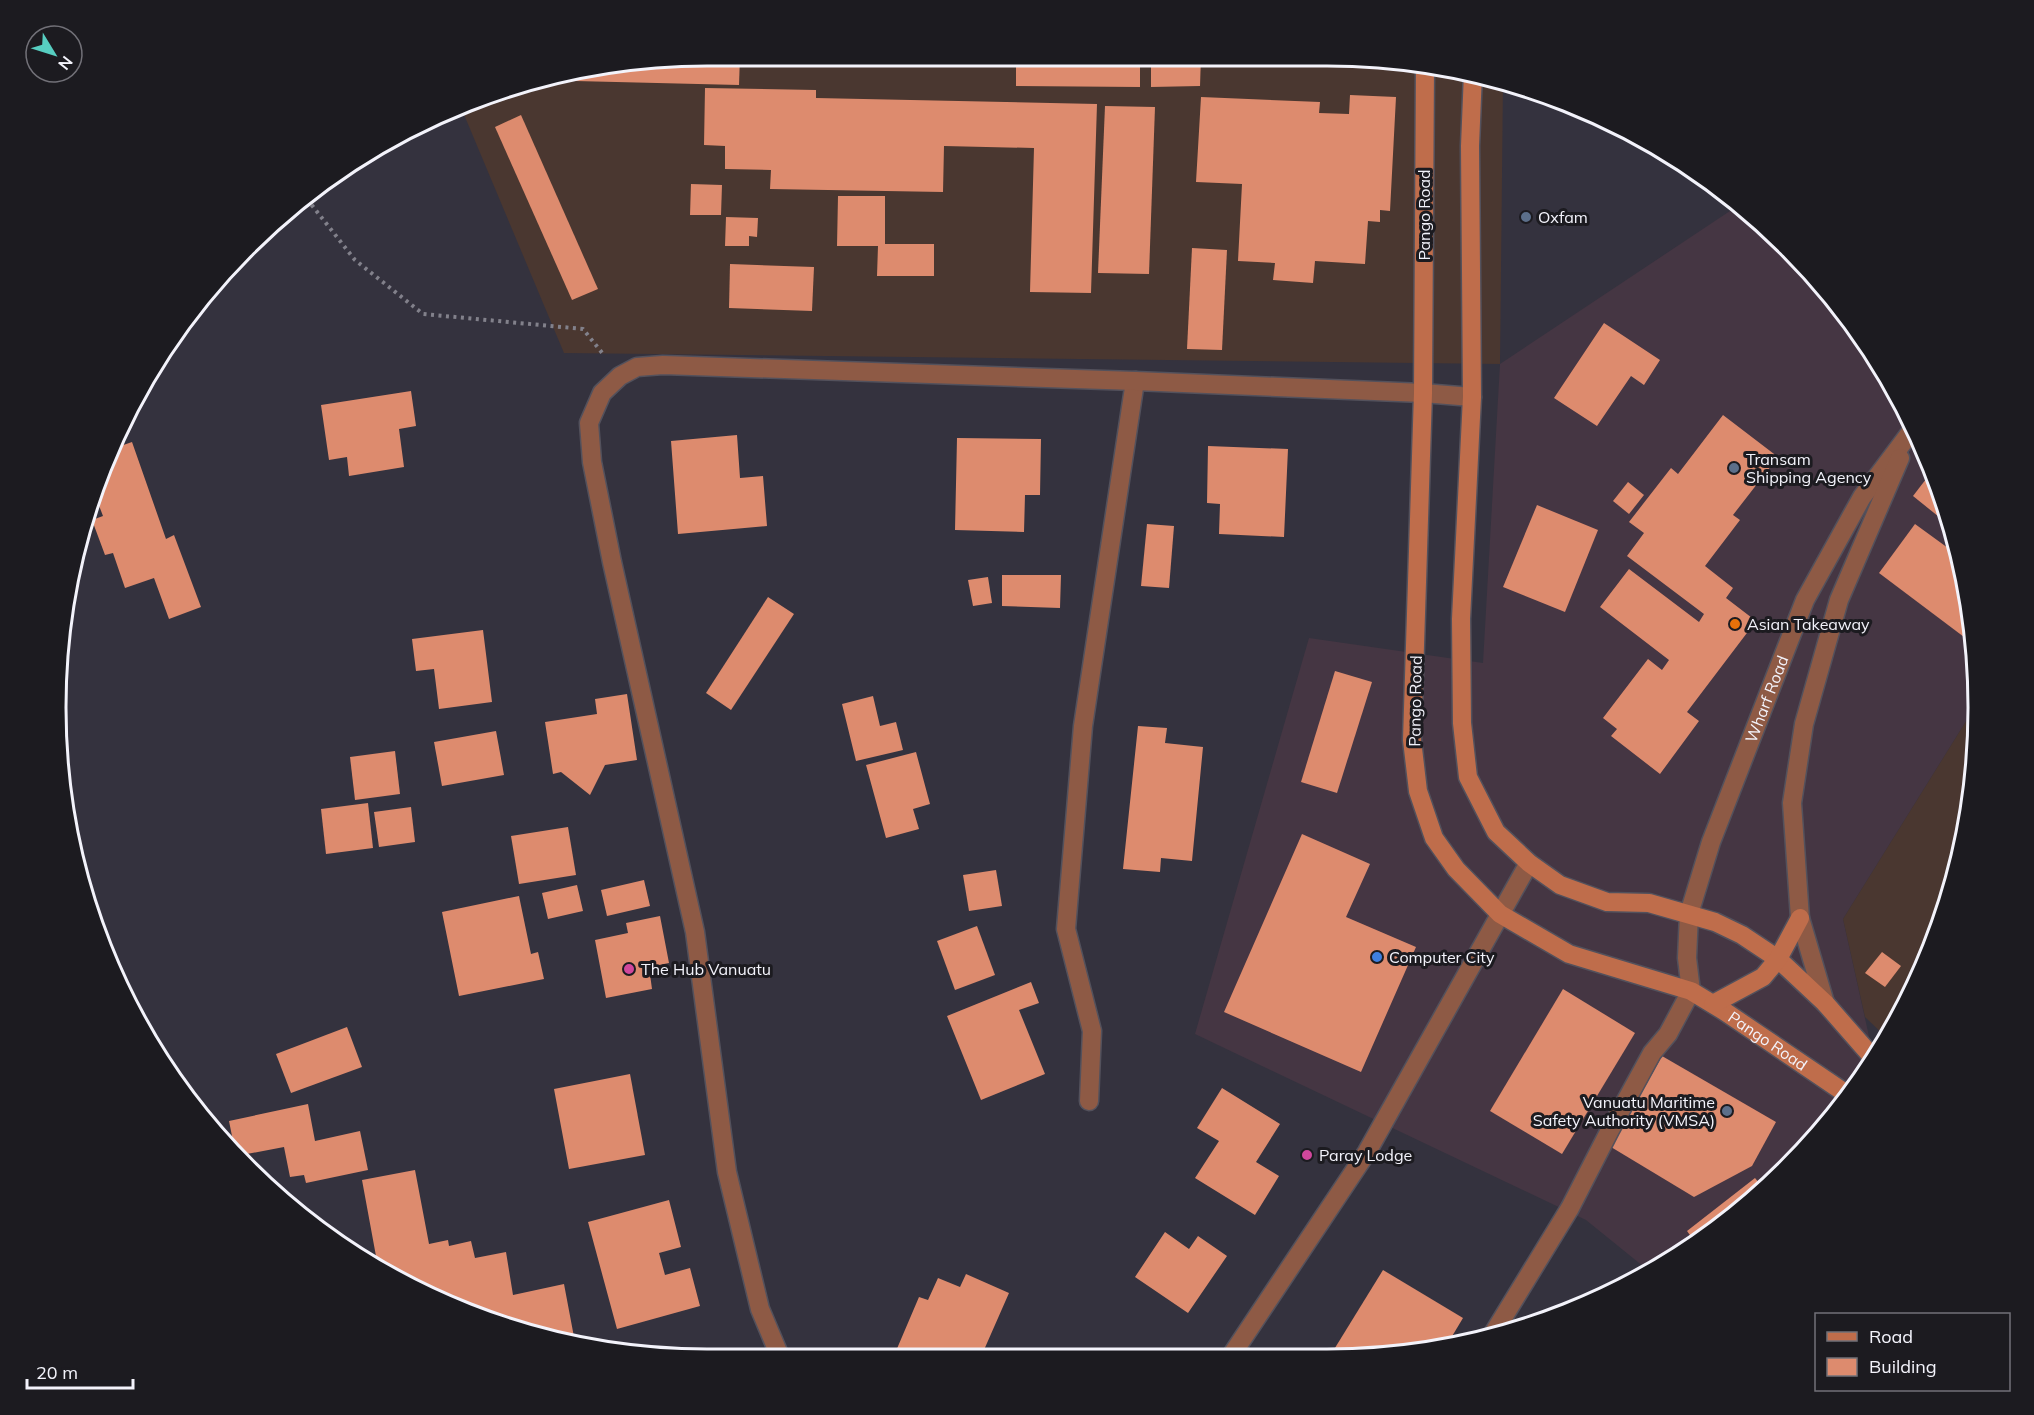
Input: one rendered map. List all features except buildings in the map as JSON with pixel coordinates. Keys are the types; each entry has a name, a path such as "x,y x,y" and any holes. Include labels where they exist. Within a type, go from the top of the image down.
{"street":[{"name":"Pango Road","path":"1425,73 1424,393 1412,740 1418,791 1434,838 1456,869 1500,914 1569,954 1691,992 1713,1004 1841,1090"},
{"path":"1473,83 1470,146 1472,397 1461,619 1462,723 1468,777 1496,832 1529,863 1560,885 1607,902 1649,903 1714,922 1742,935 1778,959 1825,1003 1868,1052"},
{"path":"777,1349 760,1309 727,1172 695,933 612,562 592,462 589,423 602,393 620,376 638,366 663,365 1135,381 1472,397"},
{"path":"1089,1101 1092,1031 1066,929 1083,726 1135,381"},
{"name":"Wharf Road","path":"1691,992 1687,958 1689,914 1711,842 1805,600 1862,497 1907,436"},
{"name":"Wharf Road","path":"1825,1003 1800,918 1792,803 1804,724 1839,600 1908,438"},
{"path":"1236,1349 1367,1152 1529,863"},
{"path":"1713,1004 1763,977 1778,959 1800,918"},
{"path":"1498,1325 1570,1208 1652,1053 1668,1035 1691,992"}],"path":[{"path":"311,204 355,260 423,314 583,329 620,376"}],"shaded area":[{"path":"1326,66 1410,71 1452,78 1503,91 1500,364 564,353 464,114 541,88 582,78 666,67"},
{"path":"1731,210 1780,254 1809,285 1860,351 1882,387 1902,424 1934,501 1956,582 1963,624 1967,666 1968,718 1843,919 1871,1046 1835,1098 1780,1161 1717,1216 1683,1241 1642,1266 1586,1220 1195,1034 1309,638 1483,663 1500,364"},
{"path":"1968,718 1963,791 1946,874 1919,953 1880,1031 1865,1017 1843,919"}],"place":[{"name":"Oxfam","path":"1526,217"},
{"name":"Transam Shipping Agency","path":"1734,468"},
{"name":"Asian Takeaway","path":"1735,624"},
{"name":"Computer City","path":"1377,957"},
{"name":"The Hub Vanuatu","path":"629,969"},
{"name":"Vanuatu Maritime Safety Authority (VMSA)","path":"1727,1111"},
{"name":"Paray Lodge","path":"1307,1155"}]}
